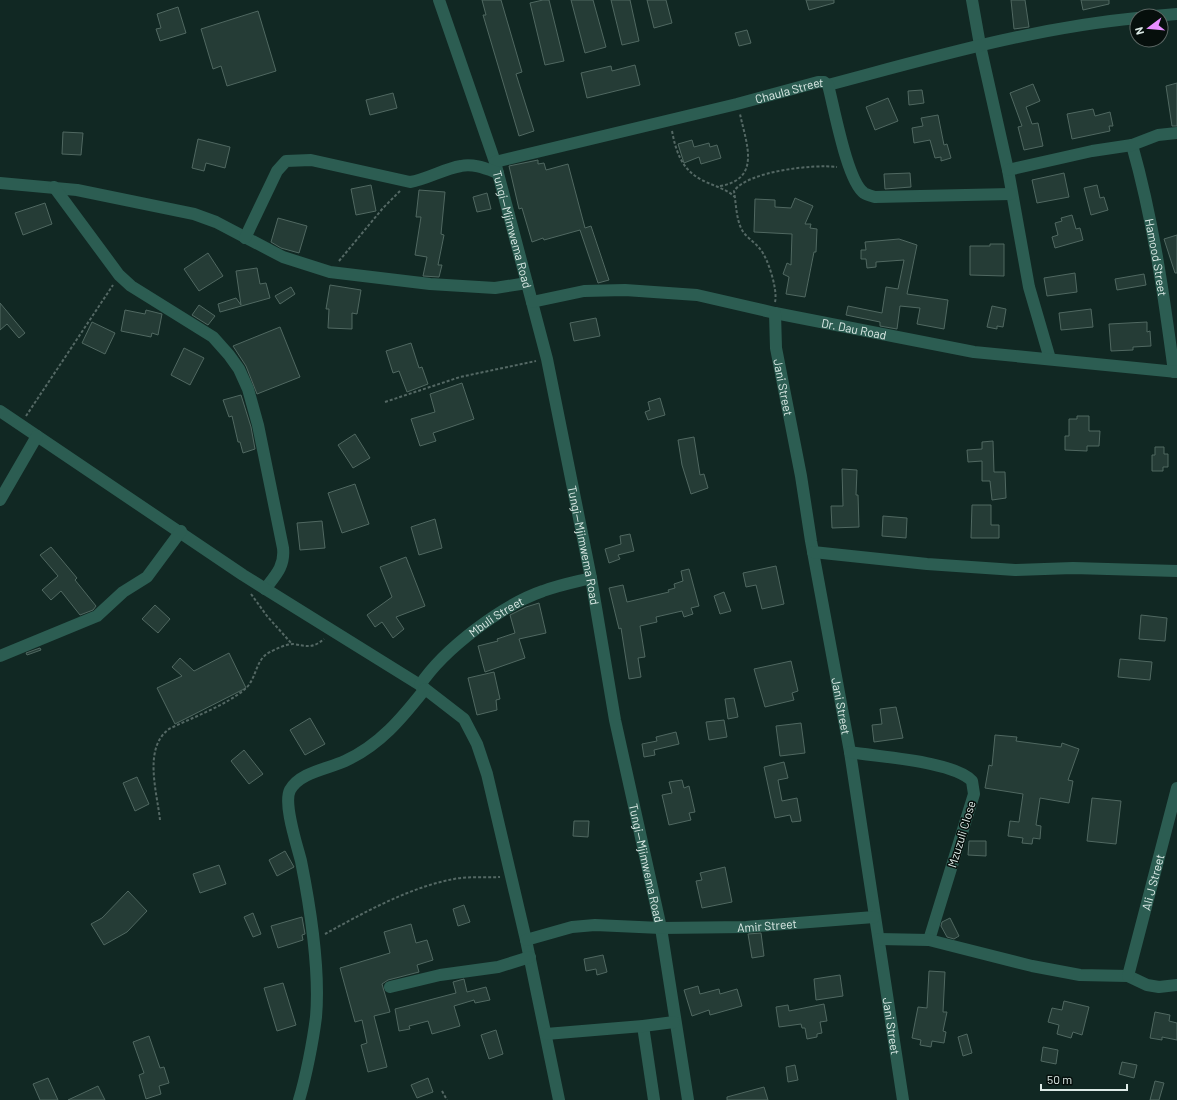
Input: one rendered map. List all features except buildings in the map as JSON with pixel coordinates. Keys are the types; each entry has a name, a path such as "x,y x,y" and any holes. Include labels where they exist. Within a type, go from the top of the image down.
{"street":[{"name":"Tungi—Mjimwema Road","path":"439,0 496,167 547,359 591,578 615,720 661,928 674,1022 688,1100"},
{"path":"972,0 980,45 1008,170 1011,194 1029,287 1050,359"},
{"path":"828,85 980,45 1098,22 1129,19"},
{"name":"Chaula Street","path":"496,167 818,82 828,85 850,168 856,185 864,194 875,197 1011,194"},
{"path":"1008,170 1092,151 1132,144 1158,135 1177,133"},
{"name":"Hamood Street","path":"1132,144 1141,175 1164,294 1176,372"},
{"path":"245,238 277,171 286,161 311,160 410,182 425,179 462,166 485,168 496,167"},
{"path":"0,182 54,187 194,214 216,222 283,258 330,272 430,284 495,288 527,283"},
{"path":"54,187 119,275 131,286 212,337 229,355 239,369 248,390 258,425 283,548 284,557 282,567 265,589"},
{"name":"Dr. Dau Road","path":"532,302 584,291 625,290 697,295 773,313 974,352 1176,372"},
{"name":"Jani Street","path":"773,313 776,348 802,476 813,552 850,752 903,1100"},
{"path":"0,411 243,575 422,687 464,719 477,744 487,774 530,957 559,1100"},
{"path":"0,500 37,436"},
{"path":"0,656 97,616 123,592 147,577 181,532"},
{"path":"813,552 927,564 1015,570 1073,568 1177,571"},
{"name":"Mbuli Street","path":"299,1100 316,1017 316,976 306,885 288,801 290,791 297,781 345,761 380,740 397,724 422,687 428,672 450,650 477,629 515,603 543,591 591,578"},
{"name":"Mzuzuli Close","path":"850,752 944,766 963,774 972,782 974,794 928,940"},
{"name":"Ali J Street","path":"1128,976 1177,788"},
{"name":"Amir Street","path":"526,940 572,927 594,925 661,928 746,927 874,917"},
{"path":"879,938 928,940 1032,966 1080,975 1128,976 1147,985 1159,987 1177,985"},
{"path":"390,988 440,975 498,967 530,957"},
{"path":"546,1034 674,1022"},
{"path":"642,1026 654,1100"}],"path":[{"path":"719,186 732,184 742,174 749,163 749,151 737,104"},
{"path":"670,120 680,160 687,170 701,180 719,186 728,191 735,198"},
{"path":"773,313 777,294 760,249 741,229 734,191 742,183 771,172 798,168 830,166 850,168"},
{"path":"330,272 383,208 410,182"},
{"path":"20,424 119,275"},
{"path":"385,402 460,377 547,359"},
{"path":"243,575 252,596 292,644"},
{"path":"160,820 154,762 156,744 161,735 169,729 233,698 246,688 261,658 268,652 292,644 303,647 311,646 321,642 334,632"},
{"path":"312,941 367,911 431,884 455,878 511,877"},
{"path":"442,1091 448,1100"}]}
